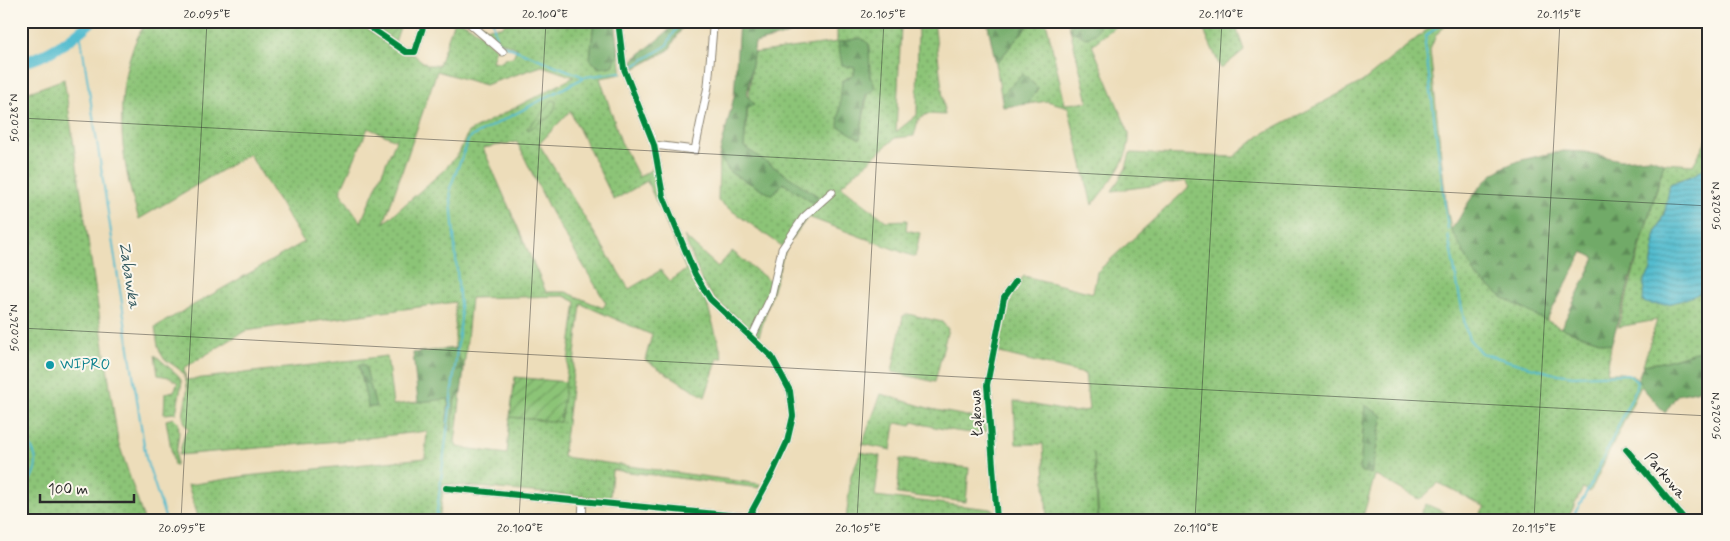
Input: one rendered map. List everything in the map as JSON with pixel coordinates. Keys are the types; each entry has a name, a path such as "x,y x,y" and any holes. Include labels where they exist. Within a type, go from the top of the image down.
{"street":[{"path":"361,21 406,52 414,52 425,21"},
{"path":"466,21 503,52"},
{"path":"446,488 584,500 748,518 787,442 792,426 793,407 790,391 779,368 752,337 710,299 697,280 663,196 654,145 624,69 618,21"},
{"path":"654,145 695,150 708,86 713,28"},
{"path":"752,337 771,297 782,248 804,217 832,192"},
{"name":"Łąkowa","path":"997,520 987,385 1004,298 1016,281"},
{"name":"Parkowa","path":"1626,448 1685,520"},
{"path":"21,450 21,474"},
{"path":"582,520 584,500"}],"green space":[{"path":"147,21 357,21 398,51 414,55 427,65 439,65 454,21 466,24 482,36 496,49 492,61 500,62 505,58 513,57 517,48 493,38 470,21 477,21 486,28 502,27 507,21 594,21 590,59 619,52 622,74 600,78 621,142 639,177 656,167 660,197 680,246 677,248 647,181 614,200 570,111 539,144 629,289 661,270 670,281 686,270 680,255 684,253 706,300 723,358 718,358 705,397 645,360 652,335 581,304 563,457 760,484 760,488 612,470 610,499 444,484 439,520 199,520 188,485 246,476 425,458 427,431 350,440 179,455 185,433 189,430 184,419 187,391 186,380 177,367 163,357 158,345 155,327 304,242 249,154 139,219 127,171 123,145 122,118 127,66 135,42","holes":["542,66 574,77 468,132 459,153 444,170 384,223 437,71 485,85","368,128 396,140 361,222 340,192","517,142 551,212 606,303 603,308 566,292 546,292 483,148","564,296 576,302 560,422 510,417 507,454 457,447 455,442 461,393 455,398 451,431 446,428 449,398 393,405 387,356 186,380 184,368 245,331 455,302 455,348 464,369 471,298"]},
{"path":"366,21 402,21 395,42"},
{"path":"594,21 615,21 619,52 613,66 599,68 590,59"},
{"path":"675,21 686,21 669,50 630,71 627,65 668,31"},
{"path":"739,21 837,21 755,43 747,96 754,104 747,109 744,147 819,197 813,203 783,183 772,195 731,173 719,156 734,97"},
{"path":"837,21 891,21 901,25 896,132 917,115 918,21 934,21 945,115 927,114 918,120 914,136 895,138 841,186 886,221 907,220 906,230 920,233 915,257 808,217 789,243 783,256 759,336 715,300 703,284 684,236 718,267 732,251 772,283 782,246 718,201 719,156 731,173 772,195 783,183 813,203 819,197 744,147 753,53 837,42","holes":["869,44 870,78 860,138 842,81 854,75 855,67"]},
{"path":"987,21 1031,21 996,64"},
{"path":"1031,21 1046,21 1065,104 1088,102 1068,21 1074,21 1071,30 1099,27 1097,21 1122,21 1092,45 1129,133 1129,143 1117,171 1092,205 1068,107 1047,101 1028,104 1038,88 1023,75 1001,96 996,64"},
{"path":"1074,21 1097,21 1099,27 1095,34 1086,38 1070,30"},
{"path":"1200,21 1234,21 1244,50 1221,69"},
{"path":"1438,21 1450,21 1436,35 1430,50 1446,203 1451,229 1502,297 1561,328 1611,345 1607,373 1631,375 1641,386 1590,492 1583,488 1567,520 1475,520 1485,507 1443,485 1438,483 1420,500 1375,475 1362,520 1099,520 1094,453 1098,520 1047,520 1043,444 1016,444 1014,401 1072,412 1089,410 1085,374 996,352 1004,311 1011,293 1017,284 1024,276 1093,293 1097,272 1189,187 1187,181 1112,191 1126,168 1130,153 1234,157 1262,134 1362,82","holes":["1365,406 1383,416 1371,474 1360,470"]},
{"path":"861,38 869,44 870,78 873,80 875,89 866,95 860,139 838,126 842,81 854,75 855,68 842,65 838,42"},
{"path":"1023,74 1038,88 1028,104 1003,107 1001,96"},
{"path":"64,79 118,441 144,520 21,520 21,95"},
{"path":"552,100 556,101 551,115 528,130 527,128 539,117"},
{"path":"1709,136 1709,165 1694,175 1676,181 1655,236 1651,270 1644,281 1703,292 1709,289 1709,348 1663,362 1643,365 1657,320 1618,327 1664,163 1693,165"},
{"path":"1563,151 1585,152 1620,160 1650,158 1664,163 1611,345 1561,328 1595,258 1583,252 1546,321 1502,297 1476,276 1451,229 1478,189 1498,171 1508,165 1532,157"},
{"path":"908,314 942,322 948,329 935,382 892,372 903,316"},
{"path":"455,348 464,370 461,393 455,399 452,431 446,428 449,399 418,402 413,353"},
{"path":"1709,348 1709,385 1696,391 1677,395 1665,413 1641,386 1638,379 1643,365 1663,362"},
{"path":"155,355 178,375 182,382 176,413 164,414 165,393 174,391 178,383 169,377 158,375"},
{"path":"359,365 365,365 376,407 368,407"},
{"path":"515,377 566,382 560,422 510,417"},
{"path":"881,394 931,409 987,420 988,431 972,433 913,422 911,426 897,423 895,425 891,450 862,444"},
{"path":"1365,405 1383,416 1371,474 1360,471"},
{"path":"174,418 178,422 179,433 176,465 174,466 166,420"},
{"path":"861,452 880,456 875,496 991,509 994,511 995,520 846,520 851,475"},
{"path":"900,459 969,468 966,502 897,494"},
{"path":"1426,504 1461,520 1417,520"}],"water":[{"path":"1709,165 1709,289 1668,304 1659,305 1643,302 1644,281 1651,270 1655,236 1665,211 1670,184 1694,175"}],"waterway":[{"path":"21,63 41,56 59,46 92,21"},
{"path":"493,21 496,40 501,44 584,77"},
{"path":"629,69 666,46 681,21"},
{"path":"1444,21 1426,36 1425,44 1448,229"},
{"name":"Zabawka","path":"80,32 146,458 166,520"},
{"path":"436,520 461,318 450,188 469,138 585,77 621,72"},
{"path":"1448,235 1466,330 1469,339 1481,353 1551,373 1573,376 1628,374 1637,382 1635,391 1589,488 1571,520"},
{"path":"21,430 32,448 36,460 34,473 30,480"},
{"path":"21,493 25,488"}],"cycle path":[{"path":"361,21 406,52 415,52 425,21"},
{"path":"618,21 624,69 654,145 663,196 695,274 710,299 772,357 790,391 793,416 787,442 747,520"},
{"path":"997,520 987,385 1004,298 1016,281"},
{"path":"1626,449 1685,520"},
{"path":"446,488 748,517"}],"place":[{"name":"WIPRO","path":"50,365"}]}
